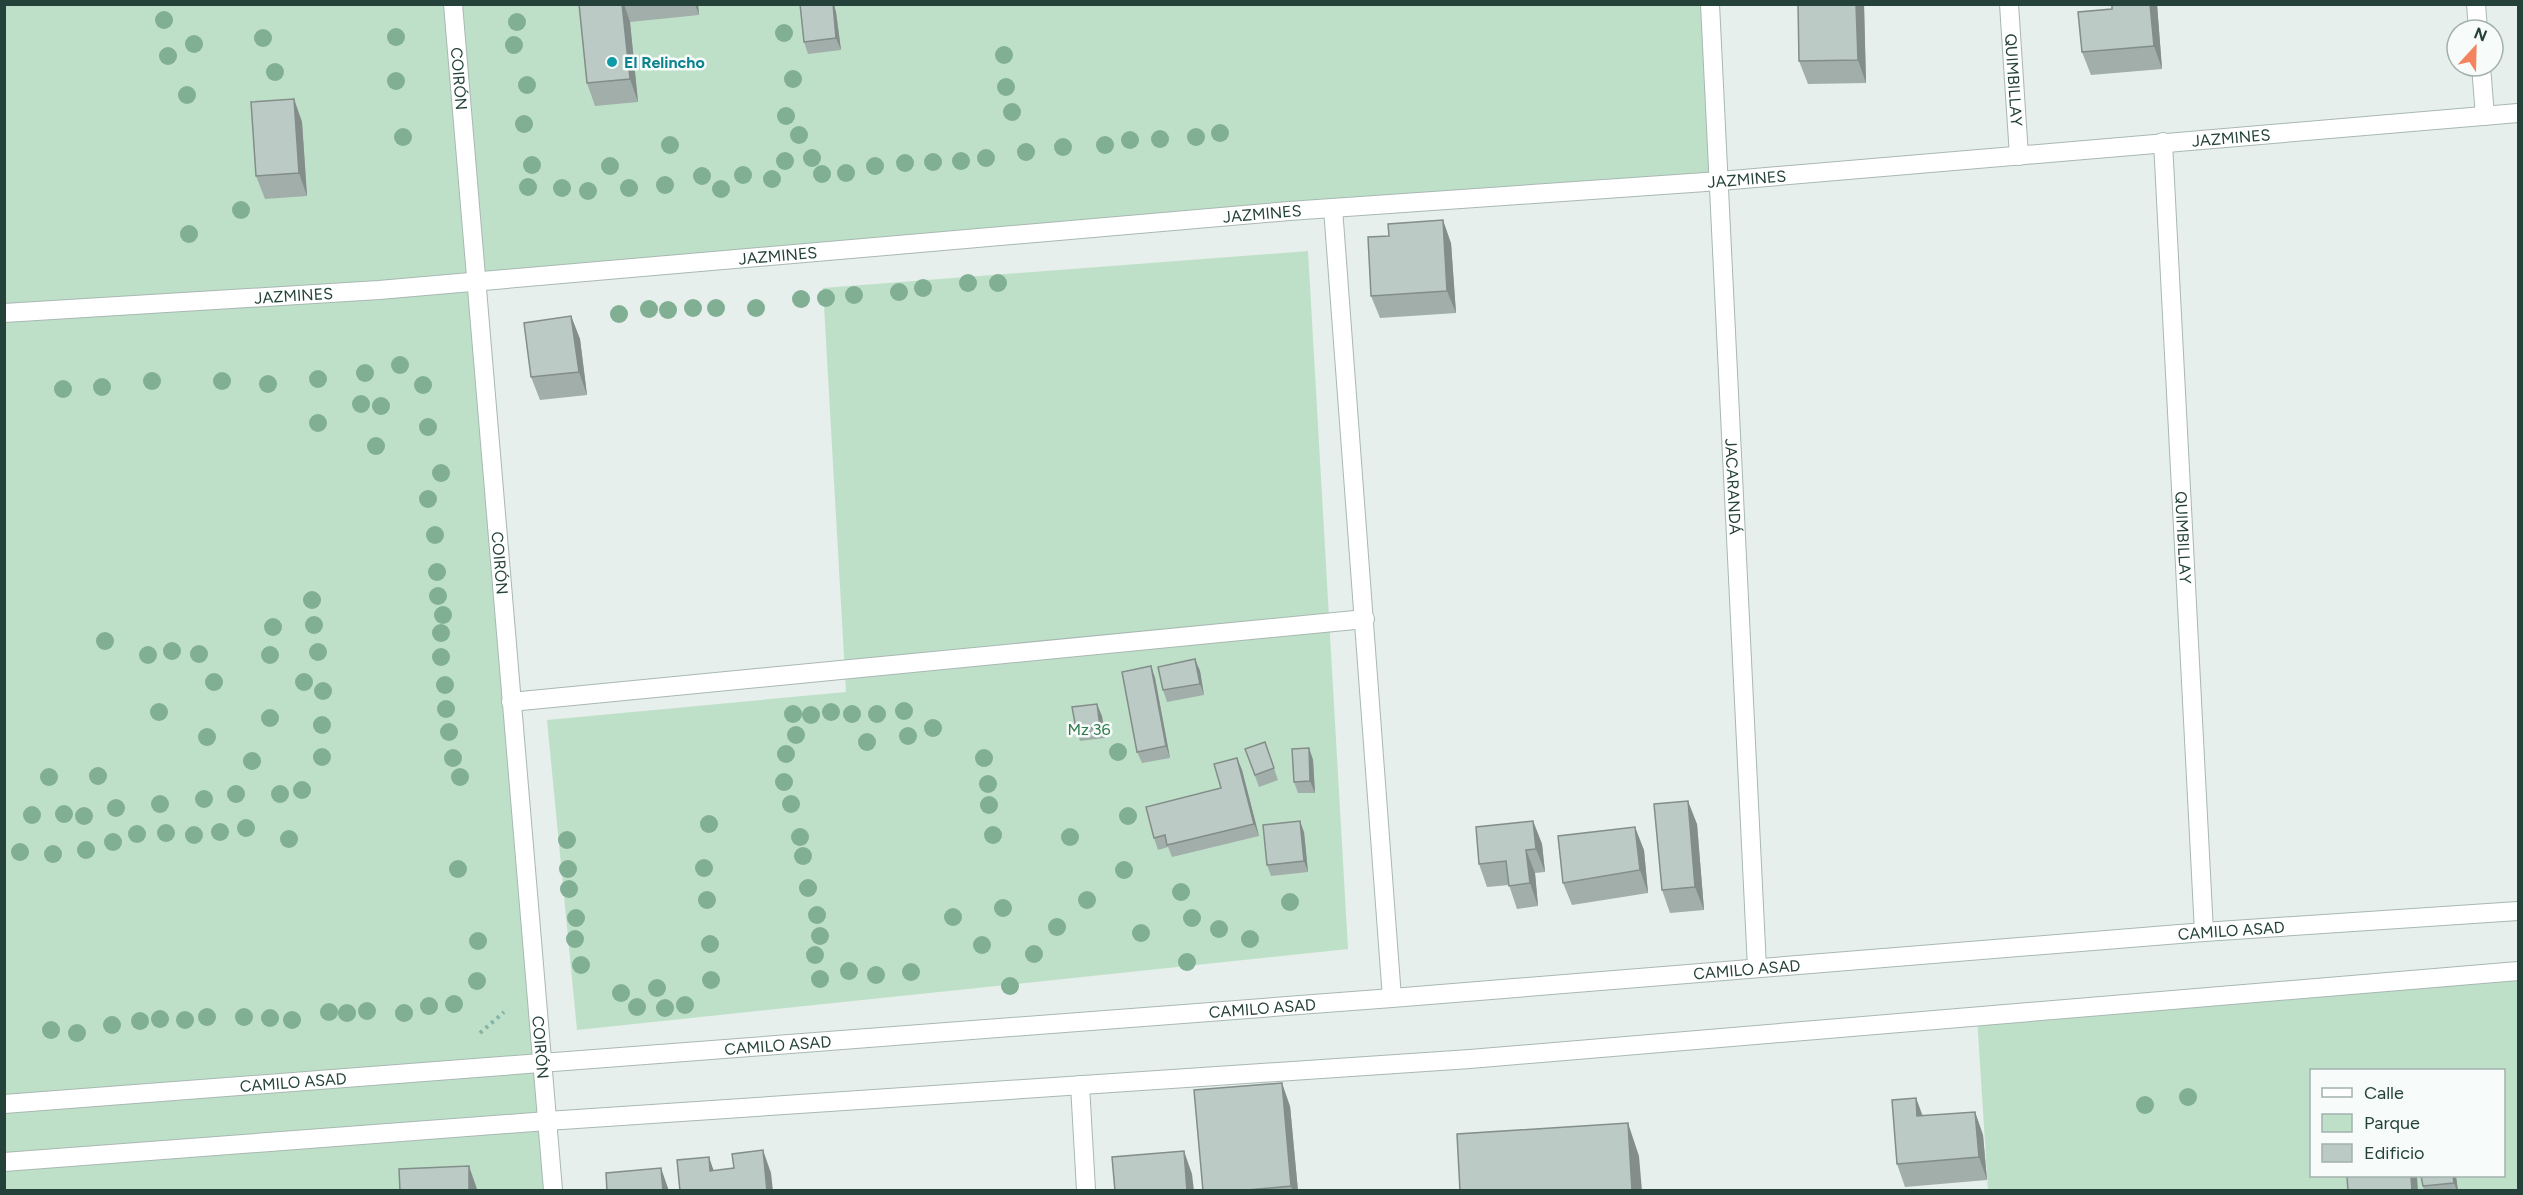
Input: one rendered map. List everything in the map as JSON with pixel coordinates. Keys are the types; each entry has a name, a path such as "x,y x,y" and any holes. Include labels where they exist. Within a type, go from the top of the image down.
{"street":[{"name":"COIRÓN","path":"453,4 474,282 553,1191"},
{"name":"JACARANDÁ","path":"1710,4 1757,968"},
{"name":"QUIMBILLAY","path":"2008,4 2019,156"},
{"path":"2482,78 2485,116"},
{"name":"JAZMINES","path":"4,313 474,282 1333,208 1720,181 2518,113"},
{"name":"QUIMBILLAY","path":"2163,142 2204,932"},
{"path":"1333,208 1392,998"},
{"path":"511,702 1365,619"},
{"name":"CAMILO ASAD","path":"4,1104 540,1061 1392,998 2204,932 2518,911"},
{"path":"4,1162 547,1121 1470,1059 2518,971"},
{"path":"1080,1085 1086,1191"}],"path":[{"path":"468,1034 479,1033 507,1010 507,1004"}],"green space":[{"path":"5,5 1710,5 1720,181 475,282 553,1190 5,1190"},
{"name":"Mz 36","path":"1308,251 1348,949 577,1030 547,720 846,692 823,288"},
{"path":"2518,971 2518,1190 1988,1190 1977,1017"}],"building":[{"path":"579,4 622,4 630,79 587,83"},
{"path":"800,4 833,4 836,38 804,42"},
{"path":"1798,4 1856,4 1858,60 1799,61"},
{"path":"2112,4 2150,4 2154,46 2082,52 2078,12 2112,9"},
{"path":"294,99 299,173 256,176 251,102"},
{"path":"1443,220 1447,291 1371,296 1368,237 1389,236 1388,224"},
{"path":"571,316 579,372 531,377 524,323"},
{"path":"1195,659 1200,684 1163,690 1158,667"},
{"path":"1151,666 1166,746 1137,752 1122,672"},
{"path":"1097,704 1100,727 1076,729 1072,707"},
{"path":"1265,742 1274,768 1255,775 1245,749"},
{"path":"1309,748 1310,781 1294,782 1292,749"},
{"path":"1237,758 1254,824 1167,845 1165,835 1154,838 1146,807 1221,788 1214,764"},
{"path":"1688,801 1695,887 1662,890 1654,804"},
{"path":"1300,821 1304,861 1267,865 1263,825"},
{"path":"1533,821 1536,849 1526,850 1530,883 1509,886 1506,861 1479,864 1476,827"},
{"path":"1635,827 1640,870 1563,883 1558,836"},
{"path":"1282,1083 1291,1186 1236,1191 1203,1191 1194,1090"},
{"path":"1916,1098 1917,1116 1975,1112 1979,1157 1897,1164 1892,1100"},
{"path":"1628,1123 1632,1191 1460,1191 1457,1134"},
{"path":"763,1150 767,1191 680,1191 677,1160 709,1157 710,1171 734,1168 732,1154"},
{"path":"1184,1151 1187,1191 1115,1191 1112,1157"},
{"path":"469,1166 469,1191 400,1191 399,1169"},
{"path":"661,1168 663,1191 607,1191 606,1173"},
{"path":"2347,1177 2411,1177 2412,1191 2348,1191"},
{"path":"2421,1177 2453,1177 2454,1183 2423,1186"}],"place":[{"name":"El Relincho","path":"612,62"}]}
